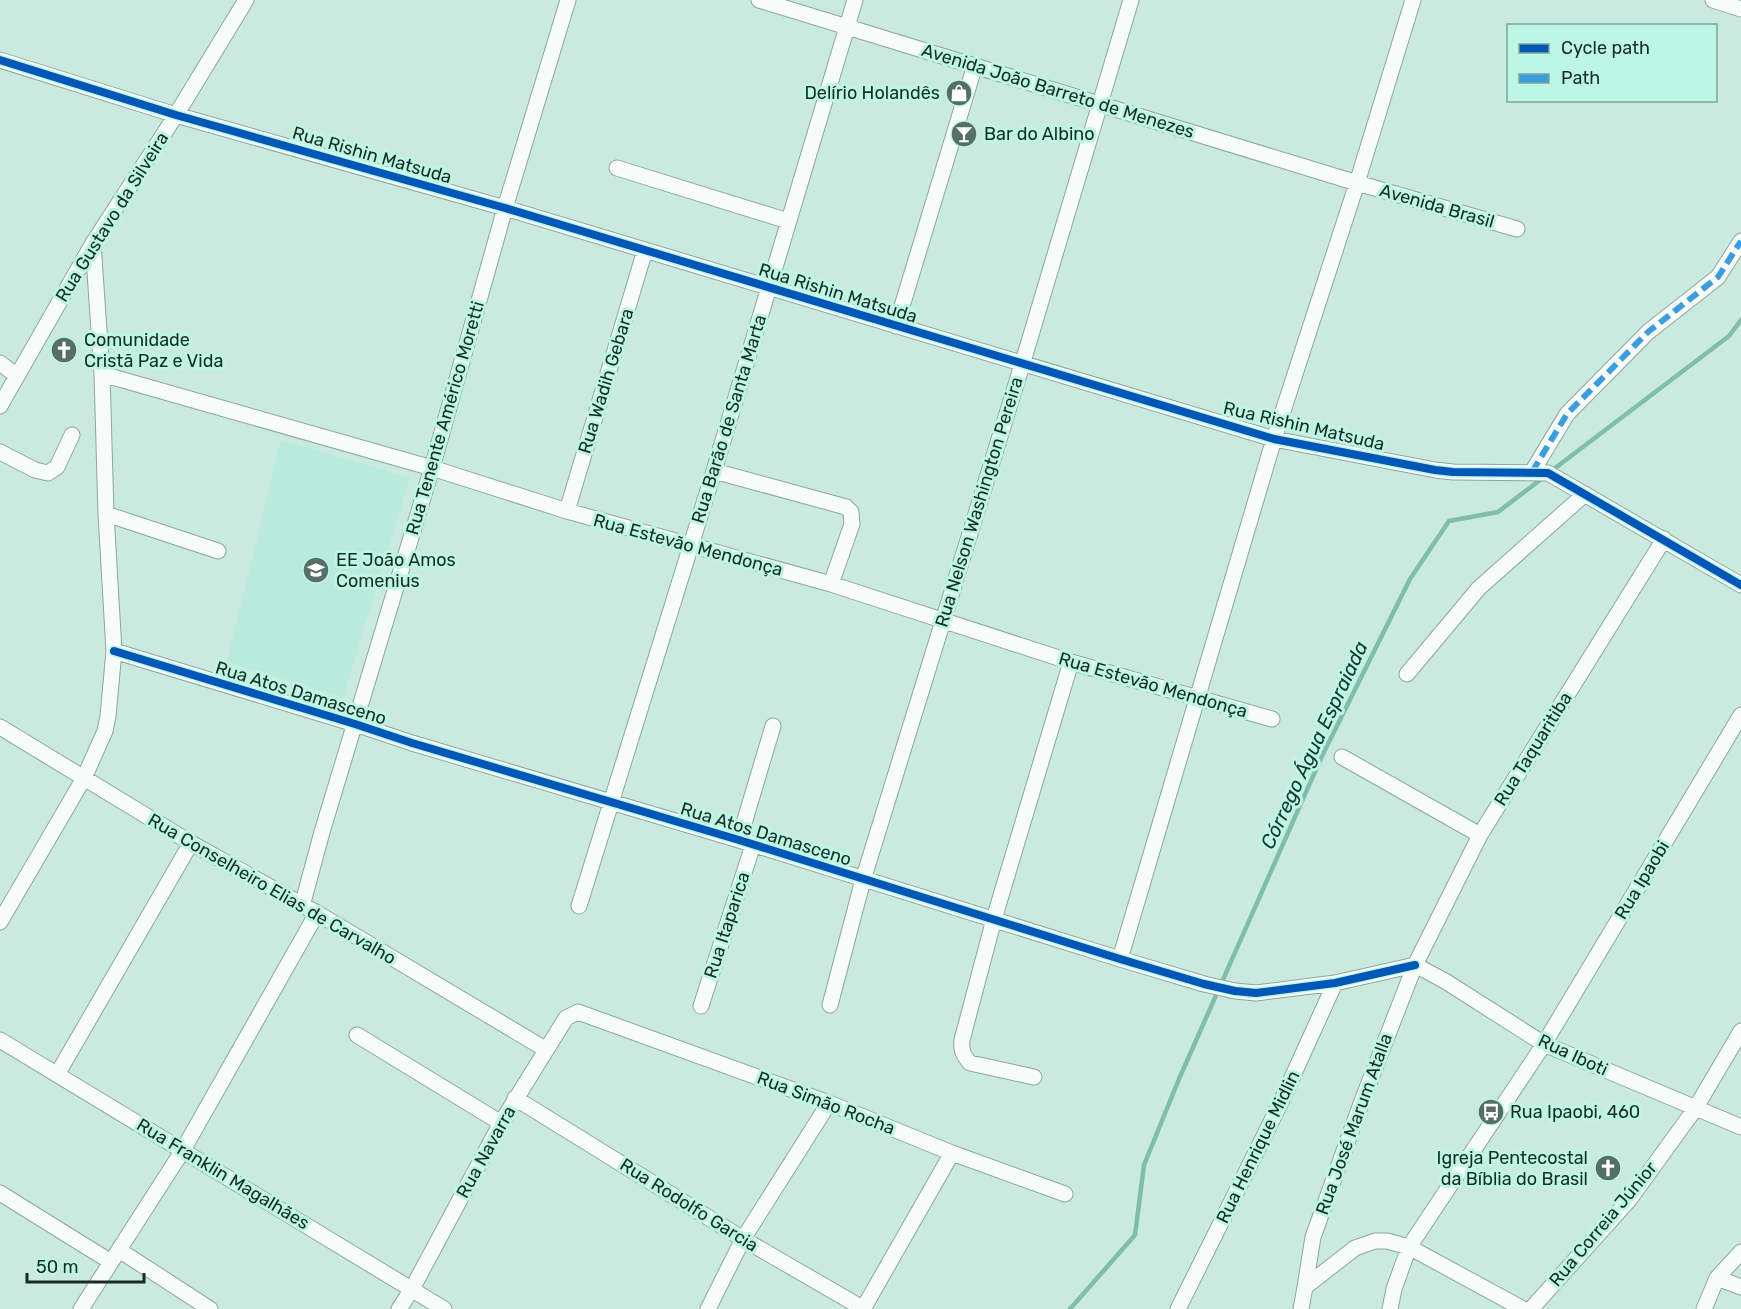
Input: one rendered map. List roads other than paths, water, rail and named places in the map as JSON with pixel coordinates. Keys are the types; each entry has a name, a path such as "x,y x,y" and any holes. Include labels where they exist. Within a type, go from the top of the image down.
{"street":[{"name":"Rua Gustavo da Silveira","path":"0,405 93,243 176,115 246,0"},
{"name":"Rua Tenente Américo Moretti","path":"302,906 321,832 432,468 505,208 568,0"},
{"name":"Avenida João Barreto de Menezes","path":"759,0 1357,183"},
{"name":"Rua Barão de Santa Marta","path":"579,906 714,471 855,0"},
{"name":"Rua Nelson Washington Pereira","path":"830,1005 863,880 1022,365 1131,0"},
{"path":"1120,959 1274,439 1357,183 1413,0"},
{"path":"1713,0 1741,9"},
{"name":"Rua Rishin Matsuda","path":"0,60 176,115 505,208 1274,439 1444,471 1548,473 1741,585"},
{"path":"896,326 975,65"},
{"path":"618,168 788,222"},
{"name":"Avenida Brasil","path":"1357,183 1517,230"},
{"path":"1532,472 1567,414 1648,332 1718,277 1741,241"},
{"path":"0,922 84,778 107,723 114,651 106,514 102,374 93,243"},
{"name":"Rua Wadih Gebara","path":"567,511 645,250"},
{"path":"0,363 17,376"},
{"name":"Rua Estevão Mendonça","path":"102,374 432,468 567,511 831,584 1071,662 1272,719"},
{"path":"0,452 35,470 48,473 57,467 72,435"},
{"path":"714,471 846,507 850,512 852,524 831,584"},
{"path":"1407,674 1479,588 1585,494"},
{"path":"106,514 218,551"},
{"name":"Rua Taquaritiba","path":"1415,965 1480,836 1664,539"},
{"name":"Rua Atos Damasceno","path":"114,651 412,743 746,842 1204,984 1256,993 1335,983 1415,965"},
{"path":"1034,1077 970,1063 964,1057 961,1049 994,919 1071,662"},
{"name":"Rua Ipaobi","path":"1390,1309 1394,1289 1409,1247 1544,1044 1741,715"},
{"name":"Rua Itaparica","path":"701,1006 746,842 773,726"},
{"name":"Rua Conselheiro Elias de Carvalho","path":"0,727 191,843 317,913 545,1049"},
{"path":"1342,757 1480,836"},
{"path":"58,1073 191,843"},
{"path":"81,1309 183,1150 317,913"},
{"name":"Rua Iboti","path":"1415,965 1445,981 1544,1044 1741,1127"},
{"name":"Rua José Marum Atalla","path":"1301,1309 1313,1237 1362,1101 1415,965"},
{"name":"Rua Henrique Midlin","path":"1178,1309 1281,1102 1335,983"},
{"name":"Rua Navarra","path":"399,1309 515,1098 545,1049 566,1018 578,1012 587,1014"},
{"name":"Rua Simão Rocha","path":"587,1014 829,1103 952,1153 1065,1194"},
{"name":"Rua Correia Júnior","path":"1531,1309 1629,1200 1695,1109 1741,1031"},
{"path":"357,1035 501,1123"},
{"name":"Rua Franklin Magalhães","path":"0,1040 58,1073 444,1309"},
{"name":"Rua Rodolfo Garcia","path":"515,1098 743,1239 863,1309"},
{"path":"708,1309 743,1239 829,1103"},
{"path":"863,1309 952,1153"},
{"path":"0,1193 210,1309"},
{"path":"1305,1287 1355,1248 1387,1241 1409,1247 1523,1309"},
{"path":"1704,1309 1717,1278 1741,1252"},
{"path":"1717,1278 1741,1287"}],"waterway":[{"name":"Córrego Água Espraiada","path":"1550,472 1729,336 1741,320"},
{"name":"Córrego Água Espraiada","path":"1070,1309 1135,1235 1144,1165 1179,1079 1322,756 1410,579 1449,521 1498,512 1544,477"}],"place":[{"name":"Delírio Holandês","path":"959,93"},
{"name":"Bar do Albino","path":"964,134"},
{"name":"Comunidade Cristã Paz e Vida","path":"64,350"},
{"name":"EE João Amos Comenius","path":"316,570"},
{"name":"Rua Ipaobi, 460","path":"1491,1112"},
{"name":"Igreja Pentecostal da Bíblia do Brasil","path":"1608,1168"}]}
